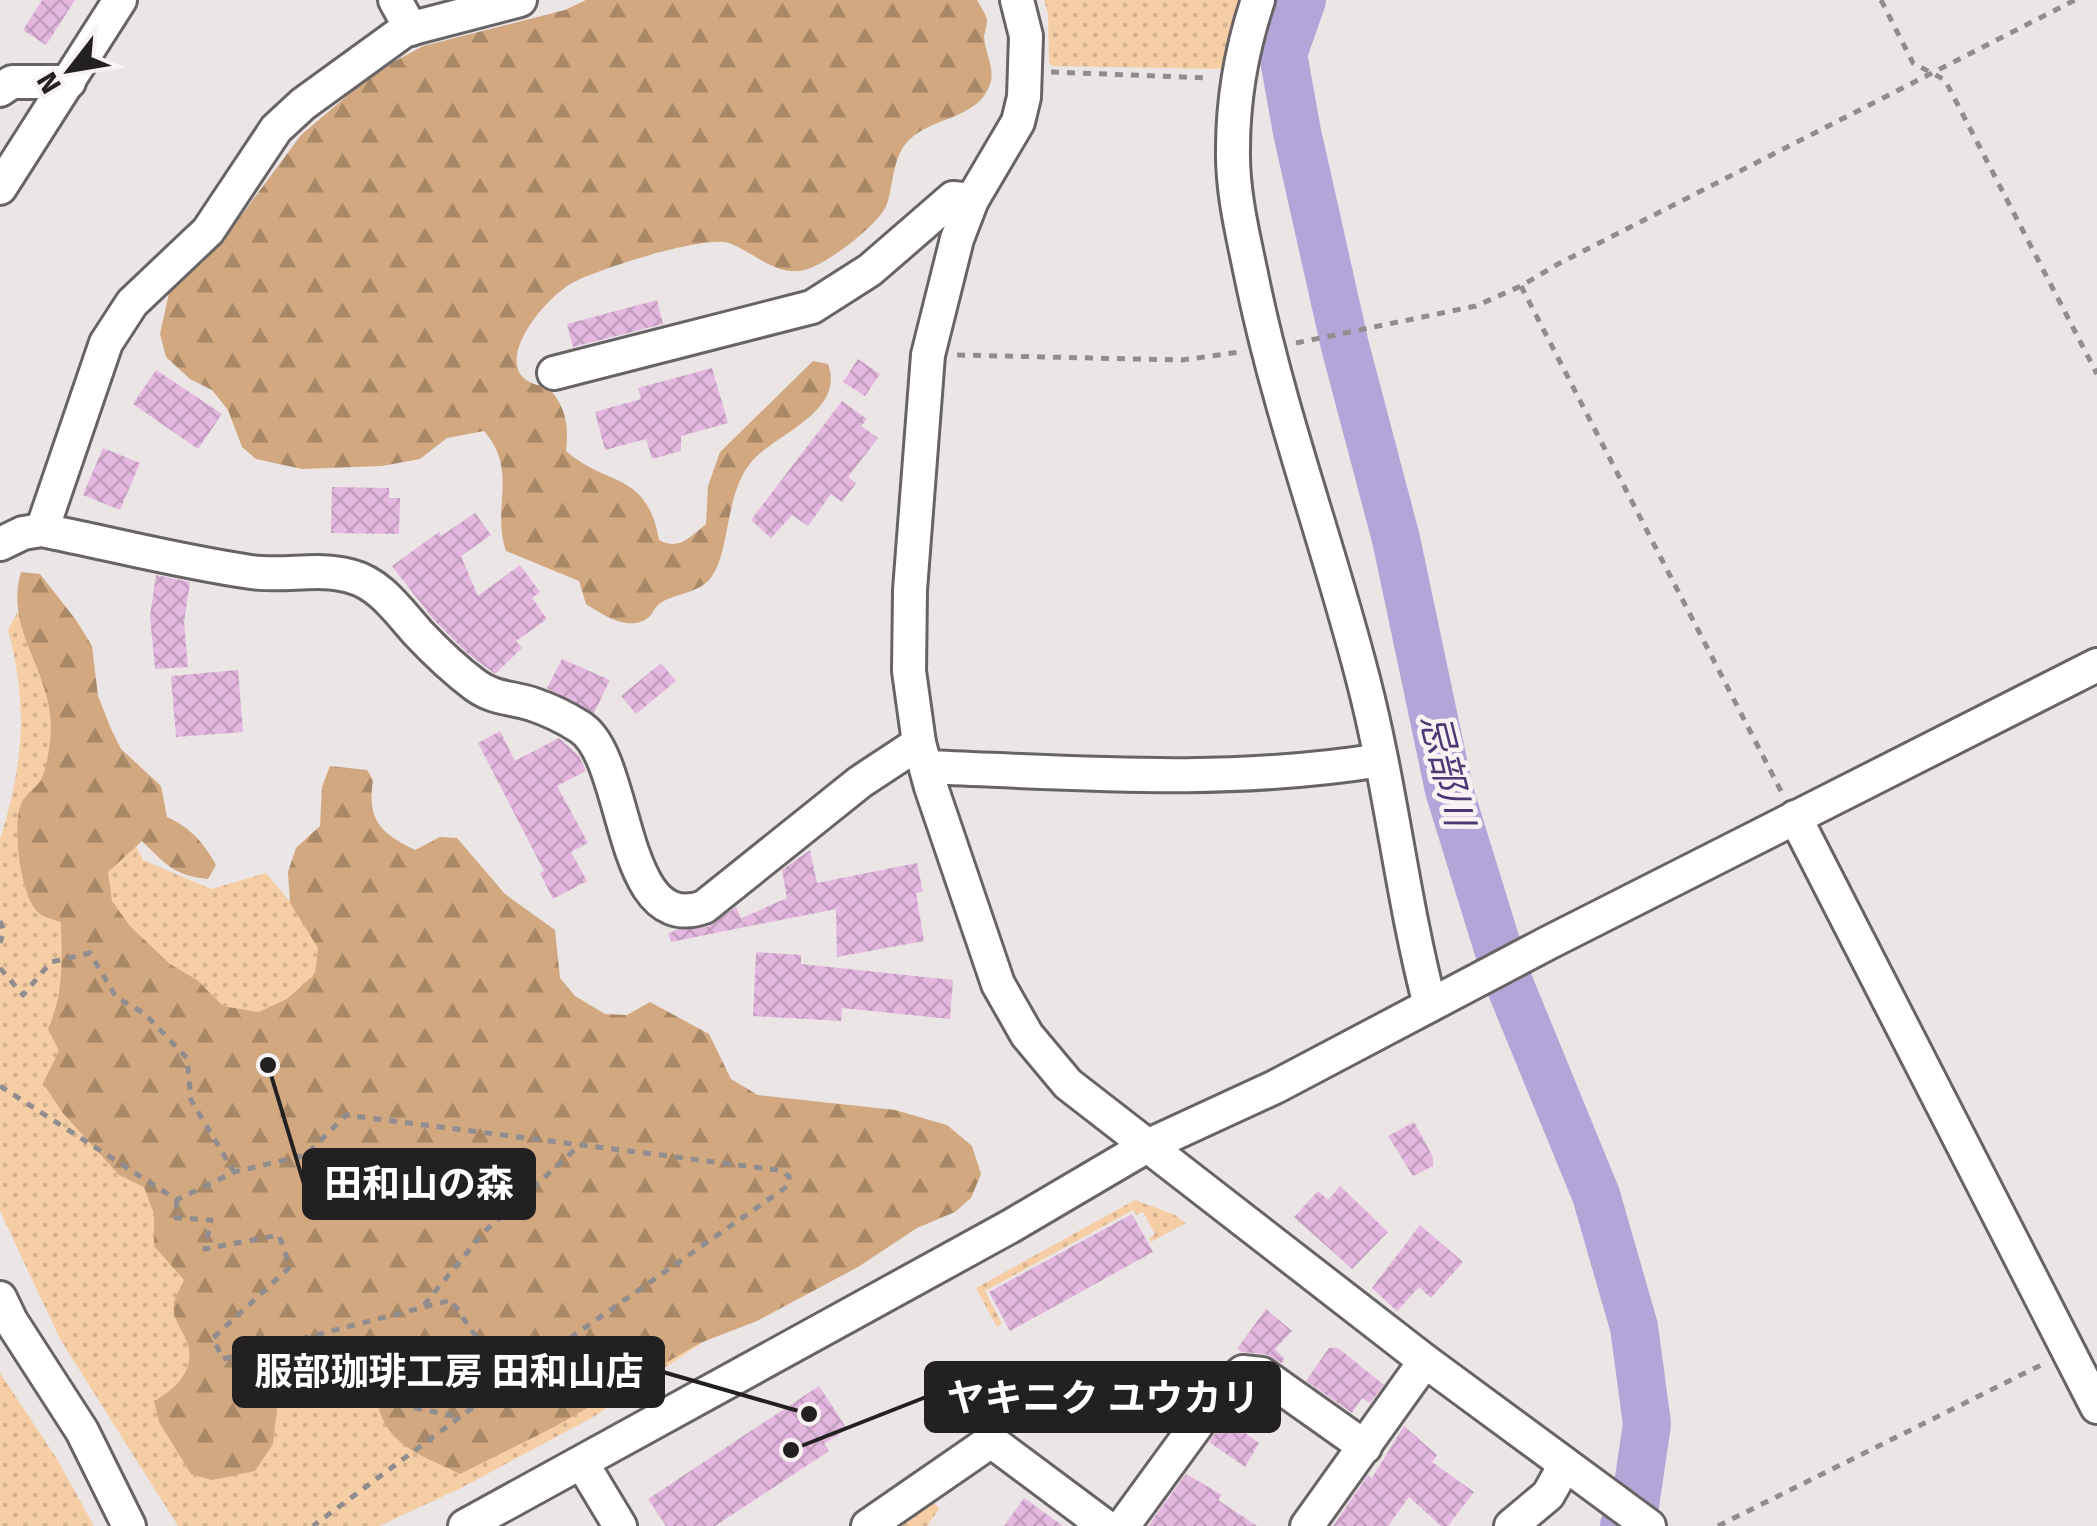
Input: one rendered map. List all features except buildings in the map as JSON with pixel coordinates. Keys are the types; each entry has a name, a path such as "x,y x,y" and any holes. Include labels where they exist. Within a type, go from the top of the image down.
{"street":[{"path":"0,188 120,0"},
{"path":"42,530 106,342 132,303 208,231 276,129 403,14 520,0"},
{"path":"1018,0 1026,36 1024,97 1018,122 972,200 938,304 928,354 910,590 909,672 922,755 998,984 1027,1036 1068,1084 1425,1361 1649,1526"},
{"path":"1258,0 1238,79 1233,150 1235,187 1268,348 1363,678 1418,959 1434,1004"},
{"path":"0,90 12,82 68,82"},
{"path":"554,372 812,307 870,270 953,198 972,200"},
{"path":"0,544 22,533 42,530 252,572 348,575 367,582 478,686 496,698 532,704 591,734 601,750 628,838 650,888 669,909 686,913 704,907 860,782 922,755 1217,777 1326,769 1381,760"},
{"path":"465,1526 1011,1226 1148,1146 1275,1088 1548,943 2097,665"},
{"path":"1794,818 2097,1407"},
{"path":"0,1298 82,1431 130,1526"},
{"path":"1308,1526 1425,1361"},
{"path":"1122,1526 1223,1389 1243,1372 1262,1374 1365,1448"},
{"path":"868,1526 991,1440 1106,1526"},
{"path":"582,1463 620,1526"},
{"path":"1511,1526 1548,1495 1570,1468"}],"path":[{"path":"1881,0 1913,63 1945,80 2097,374"},
{"path":"928,354 1182,360 1268,348 1476,306 2075,0"},
{"path":"1042,72 1238,79"},
{"path":"1521,286 1794,818"},
{"path":"0,921 4,931 0,944"},
{"path":"0,968 23,994 51,962 90,954 116,997 145,1014 187,1058 192,1100 234,1172"},
{"path":"0,1086 177,1200"},
{"path":"177,1200 234,1172 306,1154 346,1115 778,1170 789,1176 789,1183 507,1382 314,1526"},
{"path":"422,1308 484,1232 579,1146"},
{"path":"177,1200 176,1218 211,1220 205,1249 279,1235 290,1267 213,1338 224,1359 451,1300 507,1382"},
{"path":"250,1352 277,1379 459,1417"},
{"path":"1718,1526 2068,1352"}],"shaded area":[{"path":"1044,0 1240,0 1223,69 1052,66"},
{"path":"18,612 143,860 211,889 266,873 352,976 805,1272 595,1416 461,1488 379,1526 178,1526 60,1339 0,1211 0,839 14,785 20,734 19,684 8,629"},
{"path":"1135,1200 1186,1223 1151,1242 1149,1239 1155,1234 1143,1212 1136,1215 1133,1210 985,1291 1002,1324 997,1327 976,1288"},
{"path":"0,1373 57,1459 94,1526 0,1526"},
{"path":"933,1500 939,1509 927,1526 895,1526"}],"green space":[{"path":"586,0 977,0 987,20 984,35 992,74 983,98 974,106 909,140 896,162 882,213 862,234 821,263 789,271 729,243 676,248 576,281 547,303 534,319 517,354 518,369 528,381 548,387 559,402 566,425 566,451 635,491 653,518 659,540 666,543 684,541 706,524 708,486 720,452 813,361 828,364 831,381 818,408 764,450 743,474 715,572 702,586 663,601 649,617 634,623 617,621 586,604 579,581 506,551 500,461 484,431 447,438 420,459 382,466 302,469 256,459 242,447 228,410 212,390 190,379 166,357 160,334 169,293 182,272 202,263 220,244 301,135 375,72 423,46 565,10"},
{"path":"21,572 40,574 76,620 92,646 98,696 121,749 161,786 167,817 196,836 216,865 208,879 187,875 164,862 142,841 108,872 112,901 130,926 170,964 197,980 223,1006 258,1012 287,999 315,974 318,948 290,903 288,872 296,848 320,826 322,787 330,766 367,770 373,780 374,815 385,831 415,850 440,837 457,838 505,894 555,930 560,978 575,996 605,1014 627,1015 650,1002 709,1034 731,1079 758,1095 895,1110 947,1125 972,1146 981,1174 971,1198 955,1212 917,1228 858,1267 757,1321 700,1343 556,1426 460,1474 412,1450 389,1430 365,1365 351,1342 328,1348 300,1367 278,1400 273,1444 255,1471 212,1480 191,1474 159,1422 154,1401 176,1385 189,1361 187,1342 174,1309 184,1280 154,1246 154,1214 144,1187 119,1175 62,1112 43,1083 59,1051 48,1029 59,990 61,922 42,915 33,906 20,862 18,814 23,800 43,775 51,727 44,687 19,613"}],"waterway":[{"name":"忌部川","path":"1302,0 1283,54 1297,132 1345,346 1396,539 1449,790 1507,978 1596,1195 1634,1327 1647,1424 1634,1512 1624,1526"}],"place":[{"name":"田和山の森","path":"268,1065"},
{"name":"服部珈琲工房 田和山店","path":"809,1414"},
{"name":"ヤキニク ユウカリ","path":"791,1450"}]}
